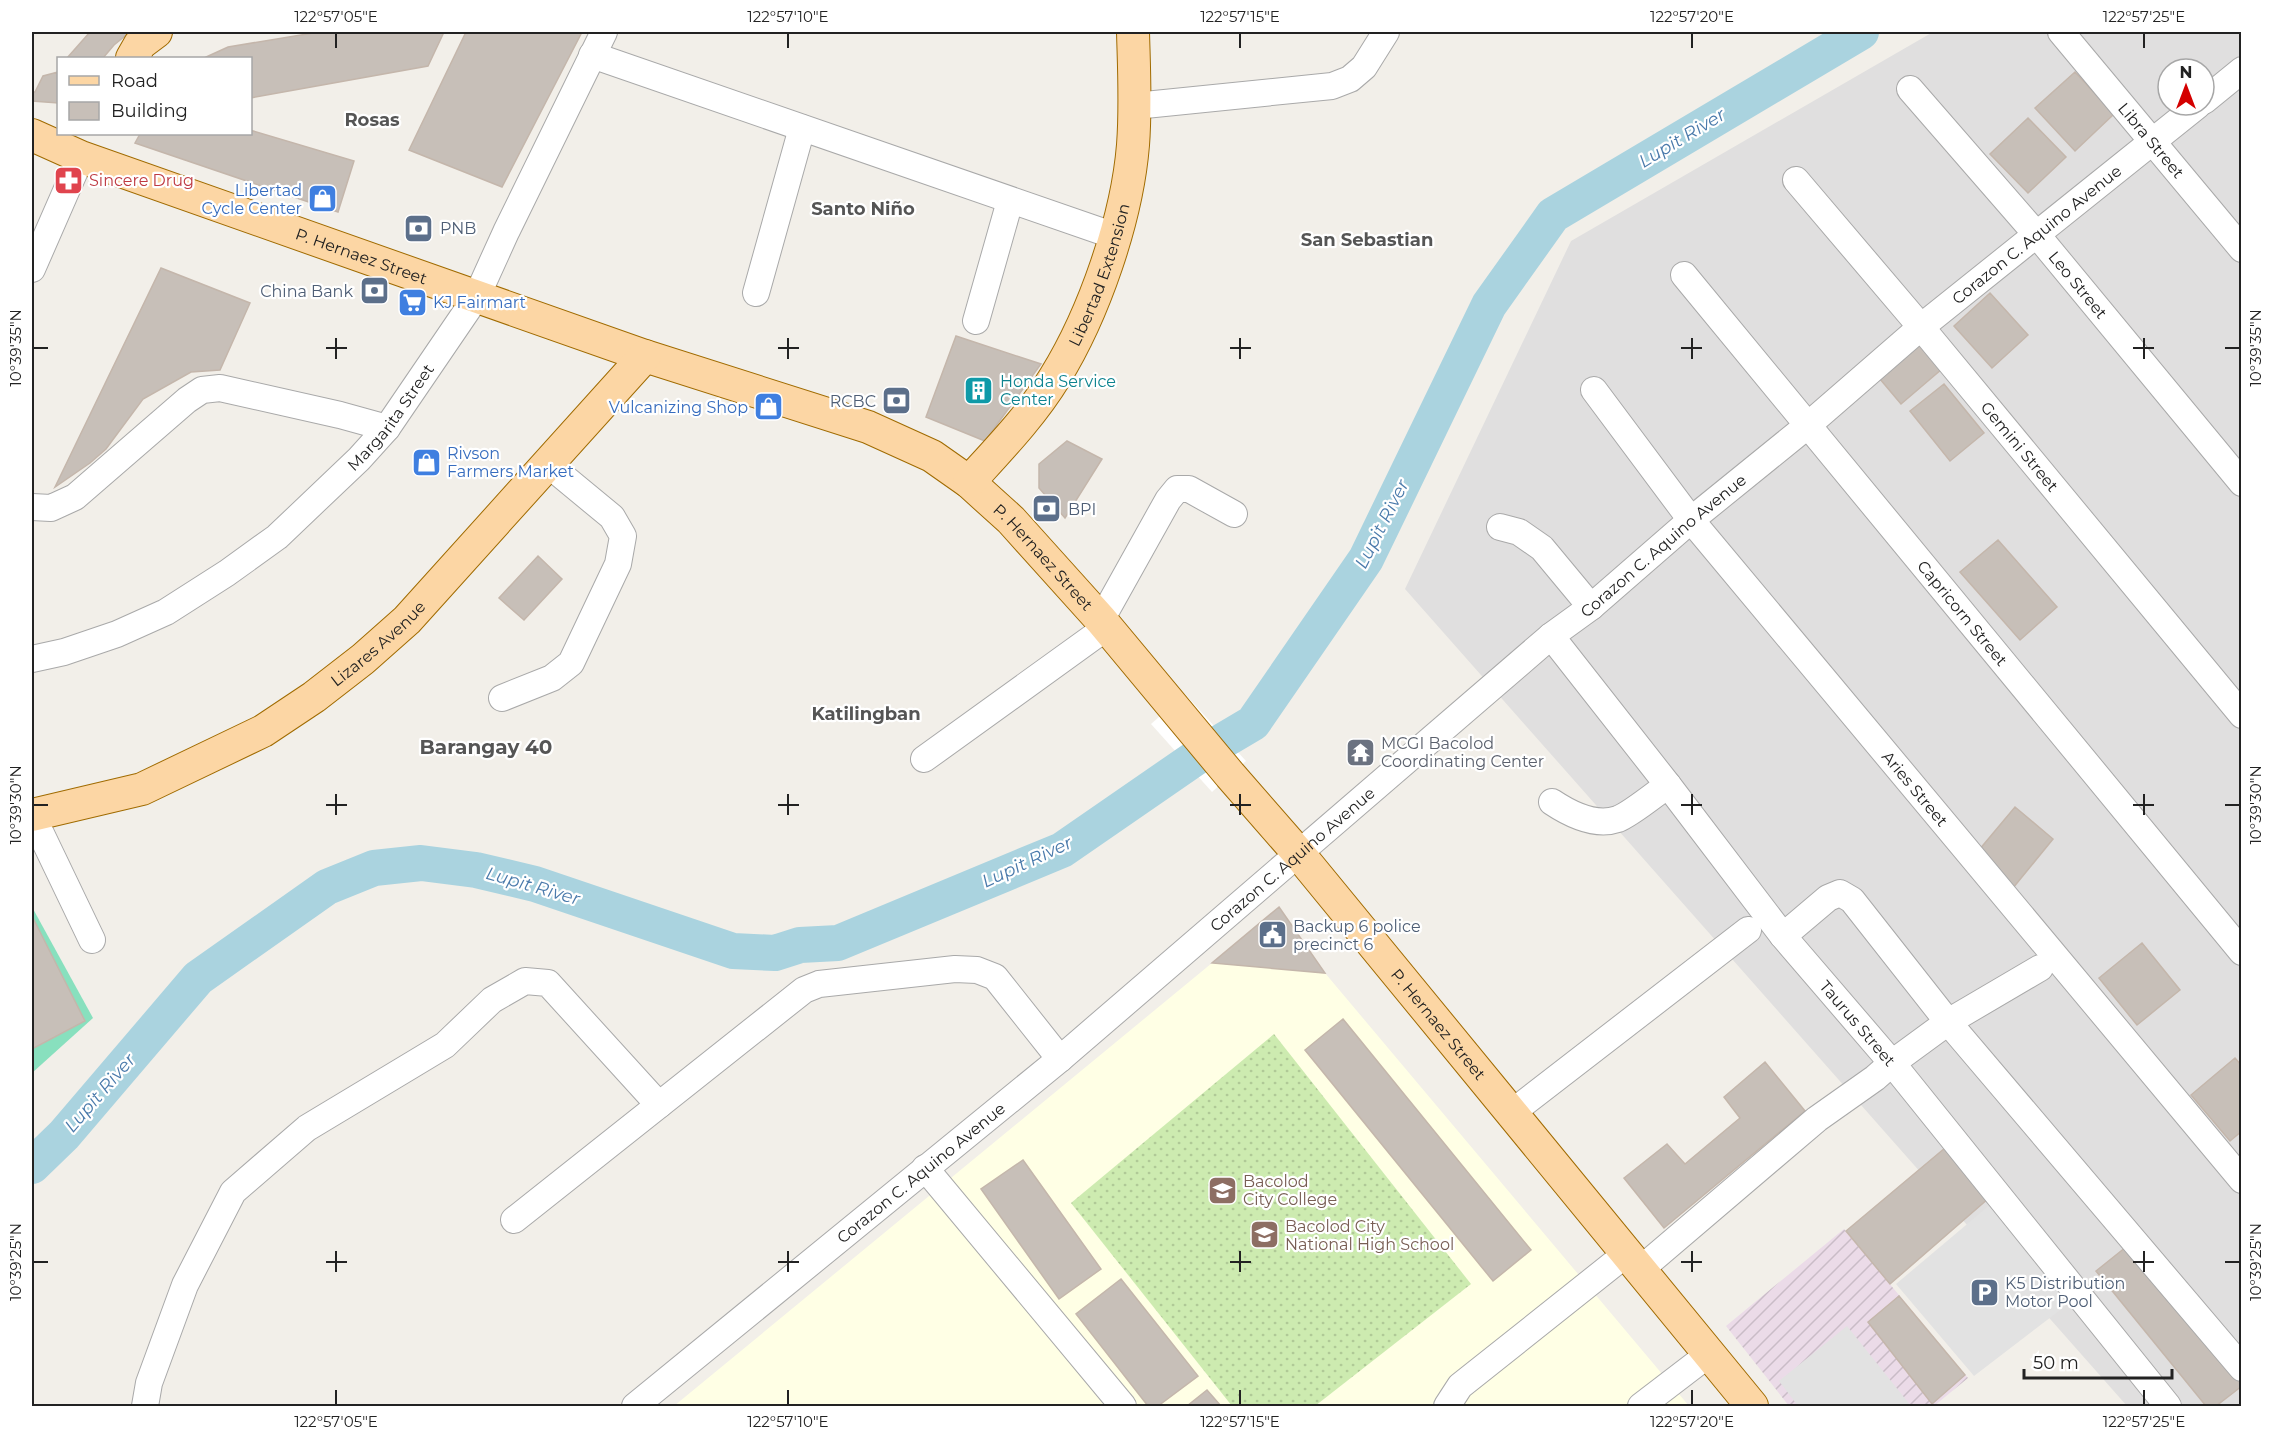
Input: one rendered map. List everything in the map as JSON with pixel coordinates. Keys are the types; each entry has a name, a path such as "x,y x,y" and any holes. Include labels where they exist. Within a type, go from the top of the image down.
{"main road":[{"path":"133,57 140,44 156,32"},
{"name":"Libertad Extension","path":"969,482 1011,436 1055,378 1089,314 1115,236 1127,189 1133,147 1135,105 1133,32"},
{"name":"P. Hernaez Street","path":"32,135 87,145 477,296 645,356 868,427 932,456 969,482 1011,520 1104,623 1299,854 1752,1407"},
{"name":"Lizares Avenue","path":"32,815 142,789 263,731 314,698 407,620 645,356"}],"street":[{"name":"Margarita Street","path":"32,659 64,652 117,634 166,612 227,573 277,537 359,459 387,428 477,296 604,32"},
{"path":"1135,105 1332,86 1350,79 1364,67 1386,32"},
{"name":"Libra Street","path":"2061,32 2241,249"},
{"path":"592,55 1115,236"},
{"path":"2216,90 2241,70"},
{"name":"Leo Street","path":"1910,89 2037,235 2241,483"},
{"name":"Corazon C. Aquino Avenue","path":"646,1404 925,1168 1060,1059 1551,636 1591,607 1921,327 2183,117"},
{"path":"756,293 802,128"},
{"path":"32,269 87,145"},
{"name":"Gemini Street","path":"1796,180 1921,327 2241,715"},
{"path":"976,321 1010,201"},
{"name":"Capricorn Street","path":"1684,275 2241,952"},
{"path":"32,507 51,508 75,497 187,400 202,390 220,388 387,428"},
{"name":"Aries Street","path":"1594,390 1691,520 2241,1180"},
{"path":"502,698 552,678 571,663 613,575 620,555 623,536 612,517 549,465"},
{"path":"924,759 1104,623 1168,501 1177,489 1190,489 1234,514"},
{"path":"1500,527 1519,532 1542,548 1591,607"},
{"name":"Taurus Street","path":"1551,636 1783,936 1892,1063 2168,1407"},
{"path":"1552,802 1569,814 1589,820 1618,819 1668,785"},
{"path":"32,815 92,940"},
{"path":"1783,936 1828,898 1840,893 1852,900 1948,1022 2241,1368"},
{"path":"1510,1114 1748,930"},
{"path":"1447,1407 1460,1386 1634,1262 1892,1063 1948,1022 2040,968"},
{"path":"514,1220 804,990 819,984 955,969 977,970 995,977 1060,1059"},
{"path":"145,1407 149,1383 185,1284 233,1192 307,1128 445,1045 492,1000 525,981 548,983 659,1105"},
{"path":"925,1168 1122,1407"},
{"path":"1641,1407 1709,1354"}],"shaded area":[{"path":"1933,32 2241,32 2241,1406 2127,1406 1405,589 1571,241"},
{"name":"Bacolod City College","path":"1212,963 1325,973 1689,1406 674,1406"},
{"name":"K5 Distribution Motor Pool","path":"1991,1204 2072,1301 1974,1376 1896,1284"},
{"path":"1844,1229 1968,1378 1934,1406 1789,1406 1726,1326"},
{"path":"1847,1326 1911,1406 1798,1406 1779,1381"}],"green space":[{"path":"32,907 93,1018 32,1073"},
{"path":"1274,1034 1471,1284 1315,1406 1232,1406 1071,1203"}],"pier":[{"path":"1185,694 1246,761 1212,792 1151,724"}],"building":[{"path":"90,32 130,32 104,57 68,57"},
{"path":"319,32 444,32 428,66 252,98 252,57 206,57 228,47"},
{"path":"466,32 582,32 502,187 409,150"},
{"path":"57,72 57,103 32,101 32,92 35,92 43,76"},
{"path":"2075,72 2114,114 2075,151 2035,108"},
{"path":"2028,118 2066,157 2028,193 1990,154"},
{"path":"252,131 354,161 338,212 135,143 139,135 252,135"},
{"path":"161,268 250,303 220,370 191,372 143,399 106,449 55,487"},
{"path":"1990,293 2028,335 1992,368 1954,326"},
{"name":"Honda Service Center","path":"956,336 1041,364 985,441 926,417"},
{"path":"1920,344 1942,369 1901,404 1880,379"},
{"path":"1944,384 1984,433 1950,461 1910,411"},
{"path":"1067,441 1102,459 1065,518 1039,488 1039,464"},
{"path":"1998,540 2057,607 2020,640 1960,572"},
{"path":"538,556 562,579 524,620 499,598"},
{"path":"2015,807 2053,839 2013,888 1974,856"},
{"name":"Backup 6 police precinct 6","path":"1279,907 1325,973 1212,963"},
{"path":"32,916 85,1021 32,1049"},
{"path":"2142,943 2180,990 2137,1025 2099,978"},
{"path":"1343,1019 1531,1250 1493,1281 1305,1050"},
{"path":"2235,1058 2242,1066 2242,1131 2230,1141 2191,1095"},
{"path":"1765,1062 1805,1111 1664,1228 1624,1178 1667,1144 1685,1164 1740,1118 1724,1097"},
{"path":"1945,1148 1989,1198 1890,1284 1846,1231"},
{"path":"1023,1160 1101,1269 1059,1299 981,1189"},
{"path":"2131,1243 2242,1380 2242,1386 2216,1406 2206,1406 2096,1271"},
{"path":"1121,1279 1198,1376 1158,1406 1148,1406 1076,1314"},
{"path":"1899,1296 1965,1375 1932,1404 1868,1322"},
{"path":"1207,1390 1221,1406 1187,1406"}],"waterway":[{"name":"Lupit River","path":"32,1166 64,1135 198,978 327,887 374,868 421,863 476,870 535,884 733,951 775,953 800,945 838,943 1062,850 1204,752 1253,723 1366,559 1489,305 1553,215 1861,32"}],"place":[{"name":"Sincere Drug","path":"68,180"},
{"name":"Libertad Cycle Center","path":"323,199"},
{"name":"PNB","path":"419,228"},
{"name":"China Bank","path":"374,291"},
{"name":"KJ Fairmart","path":"412,302"},
{"name":"Honda Service Center","path":"979,390"},
{"name":"RCBC","path":"897,401"},
{"name":"Vulcanizing Shop","path":"769,407"},
{"name":"Rivson Farmers Market","path":"426,462"},
{"name":"BPI","path":"1047,509"},
{"name":"MCGI Bacolod Coordinating Center","path":"1360,752"},
{"name":"Backup 6 police precinct 6","path":"1272,935"},
{"name":"Bacolod City College","path":"1222,1190"},
{"name":"Bacolod City National High School","path":"1264,1235"},
{"name":"K5 Distribution Motor Pool","path":"1984,1292"}],"district":[{"name":"Rosas","path":"372,120"},
{"name":"Santo Niño","path":"863,209"},
{"name":"San Sebastian","path":"1367,240"},
{"name":"Katilingban","path":"866,714"},
{"name":"Barangay 40","path":"486,747"}]}
